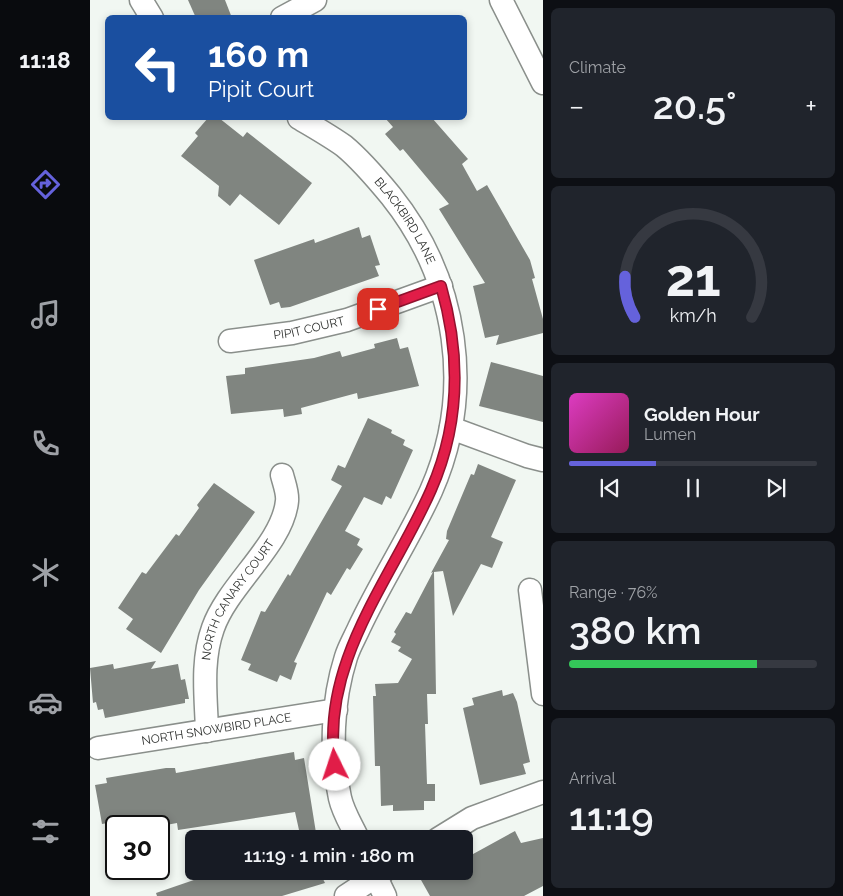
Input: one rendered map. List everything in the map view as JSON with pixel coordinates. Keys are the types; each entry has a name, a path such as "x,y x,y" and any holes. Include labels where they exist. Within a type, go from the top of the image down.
{"street":[{"path":"141,0 150,15"},
{"path":"288,15 315,0"},
{"path":"501,0 543,83"},
{"name":"BLACKBIRD LANE","path":"302,120 344,147 380,182 404,212 421,240 441,286 451,320 456,355 456,393 451,428 431,490 366,613 346,657 336,710 333,748 340,800 354,830"},
{"name":"PIPIT COURT","path":"230,340 292,333 347,320 441,286"},
{"path":"451,428 526,456 543,460"},
{"name":"NORTH CANARY COURT","path":"207,731 205,668 213,629 225,603 281,525 288,500 282,475"},
{"path":"530,590 543,694"},
{"name":"NORTH SNOWBIRD PLACE","path":"98,748 336,710"},
{"path":"453,830 472,818 543,792"},
{"path":"346,896 377,880"}],"building":[{"path":"188,0 225,0 231,15 195,15"},
{"path":"206,120 222,120 243,137 247,132 312,183 279,225 240,194 230,206 218,196 219,186 181,156 198,136 195,133"},
{"path":"387,120 434,120 468,159 462,164 477,191 487,185 530,260 535,278 532,279 543,319 543,333 496,345 499,335 485,338 473,286 485,283 439,209 449,204 403,149 400,151 385,134 393,127"},
{"path":"359,227 362,238 370,235 380,265 375,266 379,276 290,307 281,308 279,302 270,305 254,260 314,239 315,243"},
{"path":"397,338 400,349 408,347 419,386 358,399 357,393 301,408 302,414 284,417 283,409 231,414 226,376 245,374 245,368 314,358 340,351 342,357 375,348 374,344"},
{"path":"491,362 543,376 543,422 479,406"},
{"path":"368,418 392,430 391,433 405,440 403,445 413,450 391,499 386,496 382,505 364,497 345,531 360,539 357,545 363,549 350,570 347,568 331,595 327,592 294,662 297,663 291,680 280,675 277,682 248,670 251,664 241,660 261,611 265,612 288,574 290,576 342,486 331,480 338,465 345,468"},
{"path":"478,464 516,480 491,537 503,542 492,568 481,564 453,616 443,571 434,572 436,694 427,694 428,724 425,724 427,784 435,784 435,801 424,801 424,810 393,811 393,805 381,806 380,766 375,766 373,696 376,696 375,684 398,683 412,659 398,651 401,647 391,642 396,634 394,632 406,612 411,614 449,540 446,539 447,531 471,474 474,475"},
{"path":"214,483 255,512 199,590 161,653 126,629 133,619 118,608 142,572 146,574 176,534 179,536 199,508 197,505"},
{"path":"156,661 151,669 178,664 181,680 185,679 189,699 185,699 185,703 105,718 103,709 98,710 96,702 93,703 90,668 113,664 114,669"},
{"path":"502,690 503,696 513,693 517,702 530,762 523,764 526,774 480,785 463,708 474,705 472,698"},
{"path":"294,752 295,760 304,758 316,830 299,830 295,812 178,830 177,823 170,824 170,815 105,815 105,823 102,824 95,785 107,783 106,778 166,768 175,768 176,773"},
{"path":"515,831 521,843 543,838 543,886 524,896 430,896 421,880 473,880 473,854"},
{"path":"194,880 324,880 325,883 282,896 157,896 156,893"}],"route":[{"path":"335,765 333,748 336,710 346,657 366,613 431,490 451,428 456,393 456,355 451,320 441,286 378,309"}]}
